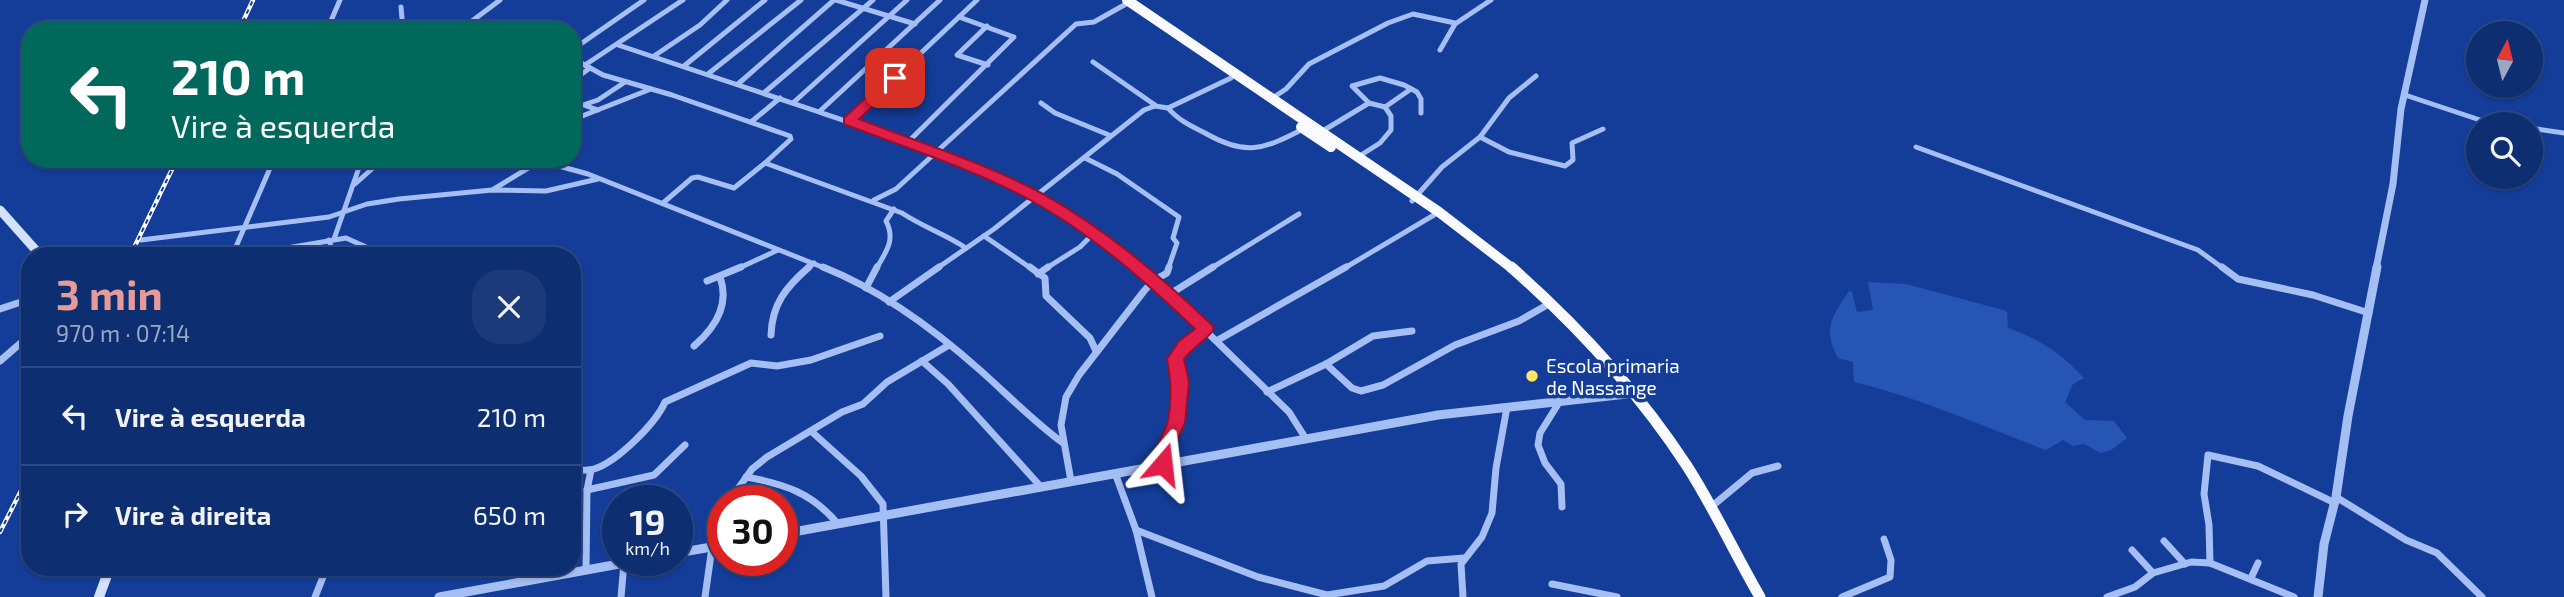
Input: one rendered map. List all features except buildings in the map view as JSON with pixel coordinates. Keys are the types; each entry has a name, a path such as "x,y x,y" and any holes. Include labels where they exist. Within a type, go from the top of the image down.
{"highway":[{"path":"1124,1 1303,129 1414,199 1479,247 1547,305 1627,394 1685,477 1751,597"},
{"path":"1124,1 1358,157 1523,276 1595,345 1650,412 1711,507 1760,597"}],"main road":[{"path":"0,210 33,247"},
{"path":"99,597 107,576"}],"street":[{"path":"331,21 340,0"},
{"path":"472,21 500,0"},
{"path":"581,44 644,0"},
{"path":"581,73 683,0"},
{"path":"654,56 700,25 727,0"},
{"path":"684,66 765,0"},
{"path":"708,74 801,0"},
{"path":"738,84 835,0 915,24"},
{"path":"765,92 873,0"},
{"path":"794,103 907,0"},
{"path":"820,111 940,0"},
{"path":"849,121 977,0"},
{"path":"1440,50 1444,38 1460,18 1479,11 1490,0"},
{"path":"2318,597 2324,544 2335,500 2348,416 2370,313 2412,54 2425,0"},
{"path":"872,200 887,195 1076,24 1094,22 1124,1"},
{"path":"401,7 402,21"},
{"path":"1270,99 1286,89 1309,64 1388,23 1413,14 1455,23"},
{"path":"908,142 1014,37 959,17"},
{"path":"987,26 957,55 988,65"},
{"path":"618,45 908,142 1034,196 1064,213 1136,264 1170,294 1297,421 1306,439"},
{"path":"1093,62 1155,106 1168,108 1190,127 1241,149 1268,147 1303,129"},
{"path":"581,63 625,82 751,122 791,138 734,188 698,177 692,178 663,203"},
{"path":"1414,199 1442,167 1479,137 1502,106 1536,76"},
{"path":"1168,108 1231,78"},
{"path":"1358,157 1388,137 1393,123 1392,115 1385,107 1369,103 1352,86 1385,78 1411,89 1421,99 1421,113"},
{"path":"586,104 598,100 625,82"},
{"path":"581,117 651,89"},
{"path":"1385,107 1411,89"},
{"path":"2405,95 2466,115"},
{"path":"751,122 780,98"},
{"path":"581,103 598,110"},
{"path":"1041,103 1055,113 1109,135"},
{"path":"1321,132 1369,103"},
{"path":"889,302 984,236 1085,158 1109,135 1143,110 1155,106"},
{"path":"1479,137 1509,152 1565,166 1573,160 1572,143 1603,129"},
{"path":"2543,130 2564,133"},
{"path":"1916,147 2198,250 2238,279 2313,295 2370,313"},
{"path":"1071,481 1063,443 1063,406 1096,351 1154,281 1170,269 1177,243 1173,238 1178,214 1117,174 1085,158"},
{"path":"765,163 894,209 925,227 947,235 966,248"},
{"path":"236,247 270,168"},
{"path":"333,247 332,240 359,168"},
{"path":"354,185 373,168"},
{"path":"492,190 524,168"},
{"path":"562,168 663,203 814,263 866,288 949,345 1037,424 1063,443"},
{"path":"141,240 244,229 344,212 378,201 492,190 547,191 600,179"},
{"path":"883,205 887,195"},
{"path":"866,288 891,243 892,232 886,221 894,209"},
{"path":"1170,294 1299,214"},
{"path":"1218,340 1434,215"},
{"path":"1038,274 1080,247 1092,235"},
{"path":"984,236 1045,278 1045,296 1090,338 1096,351"},
{"path":"292,247 349,238 368,247"},
{"path":"707,281 765,258 778,250"},
{"path":"771,335 772,317 782,290 814,263"},
{"path":"694,346 709,334 723,305 724,288 720,277"},
{"path":"0,309 21,302"},
{"path":"1326,364 1352,388 1373,389 1455,345 1519,321 1547,305"},
{"path":"1163,464 1165,447 1176,423 1180,382 1175,359 1185,345 1206,329"},
{"path":"1267,392 1326,364 1373,336 1412,331"},
{"path":"581,470 591,470 608,463 659,416 665,402 693,387 751,363 777,366 811,360 880,336"},
{"path":"0,361 21,343"},
{"path":"740,485 767,457 842,412 863,404 887,382 949,345"},
{"path":"922,361 948,384 1041,486"},
{"path":"798,531 1438,415 1627,394"},
{"path":"1560,401 1540,433 1538,445 1545,463 1561,484 1562,507"},
{"path":"1463,597 1461,573 1464,558 1482,537 1492,513 1496,468 1507,406"},
{"path":"812,432 868,484 883,504 886,515 886,597"},
{"path":"587,490 654,475 685,445"},
{"path":"2210,563 2209,519 2204,494 2208,455 2231,456 2335,500 2406,540 2437,553 2482,597"},
{"path":"1711,507 1745,477 1762,469 1779,466"},
{"path":"586,570 587,490 591,470"},
{"path":"1115,473 1136,530 1152,597"},
{"path":"746,477 794,486 827,510 838,524"},
{"path":"1136,530 1258,577 1327,595 1372,593 1427,561 1464,558"},
{"path":"1842,597 1863,594 1891,574 1891,560 1884,539"},
{"path":"2164,541 2185,564"},
{"path":"2132,550 2153,573"},
{"path":"2114,596 2135,587 2153,573 2185,564 2210,563 2294,597"},
{"path":"2251,578 2258,563"},
{"path":"581,571 602,567"},
{"path":"316,597 324,576"},
{"path":"439,597 553,576"},
{"path":"621,597 623,576"},
{"path":"705,597 710,576"},
{"path":"1552,584 1617,597"}],"shaded area":[{"path":"1868,282 1906,284 2007,311 2008,328 2049,348 2084,378 2073,384 2065,402 2085,420 2114,421 2127,438 2111,450 2101,453 2084,444 2073,446 2063,440 2046,450 1927,404 1854,382 1853,362 1838,358 1830,330 1834,316 1849,291 1852,292 1857,312 1873,310"}],"railway":[{"path":"243,21 253,0"},
{"path":"134,247 173,168"},
{"path":"0,532 21,491"}],"place":[{"name":"Escola primaria de Nassange","path":"1532,376"}],"route":[{"path":"895,78 849,121 983,173 1064,213 1136,264 1206,329 1185,345 1175,359 1180,376 1176,423 1165,447 1163,464"}]}
